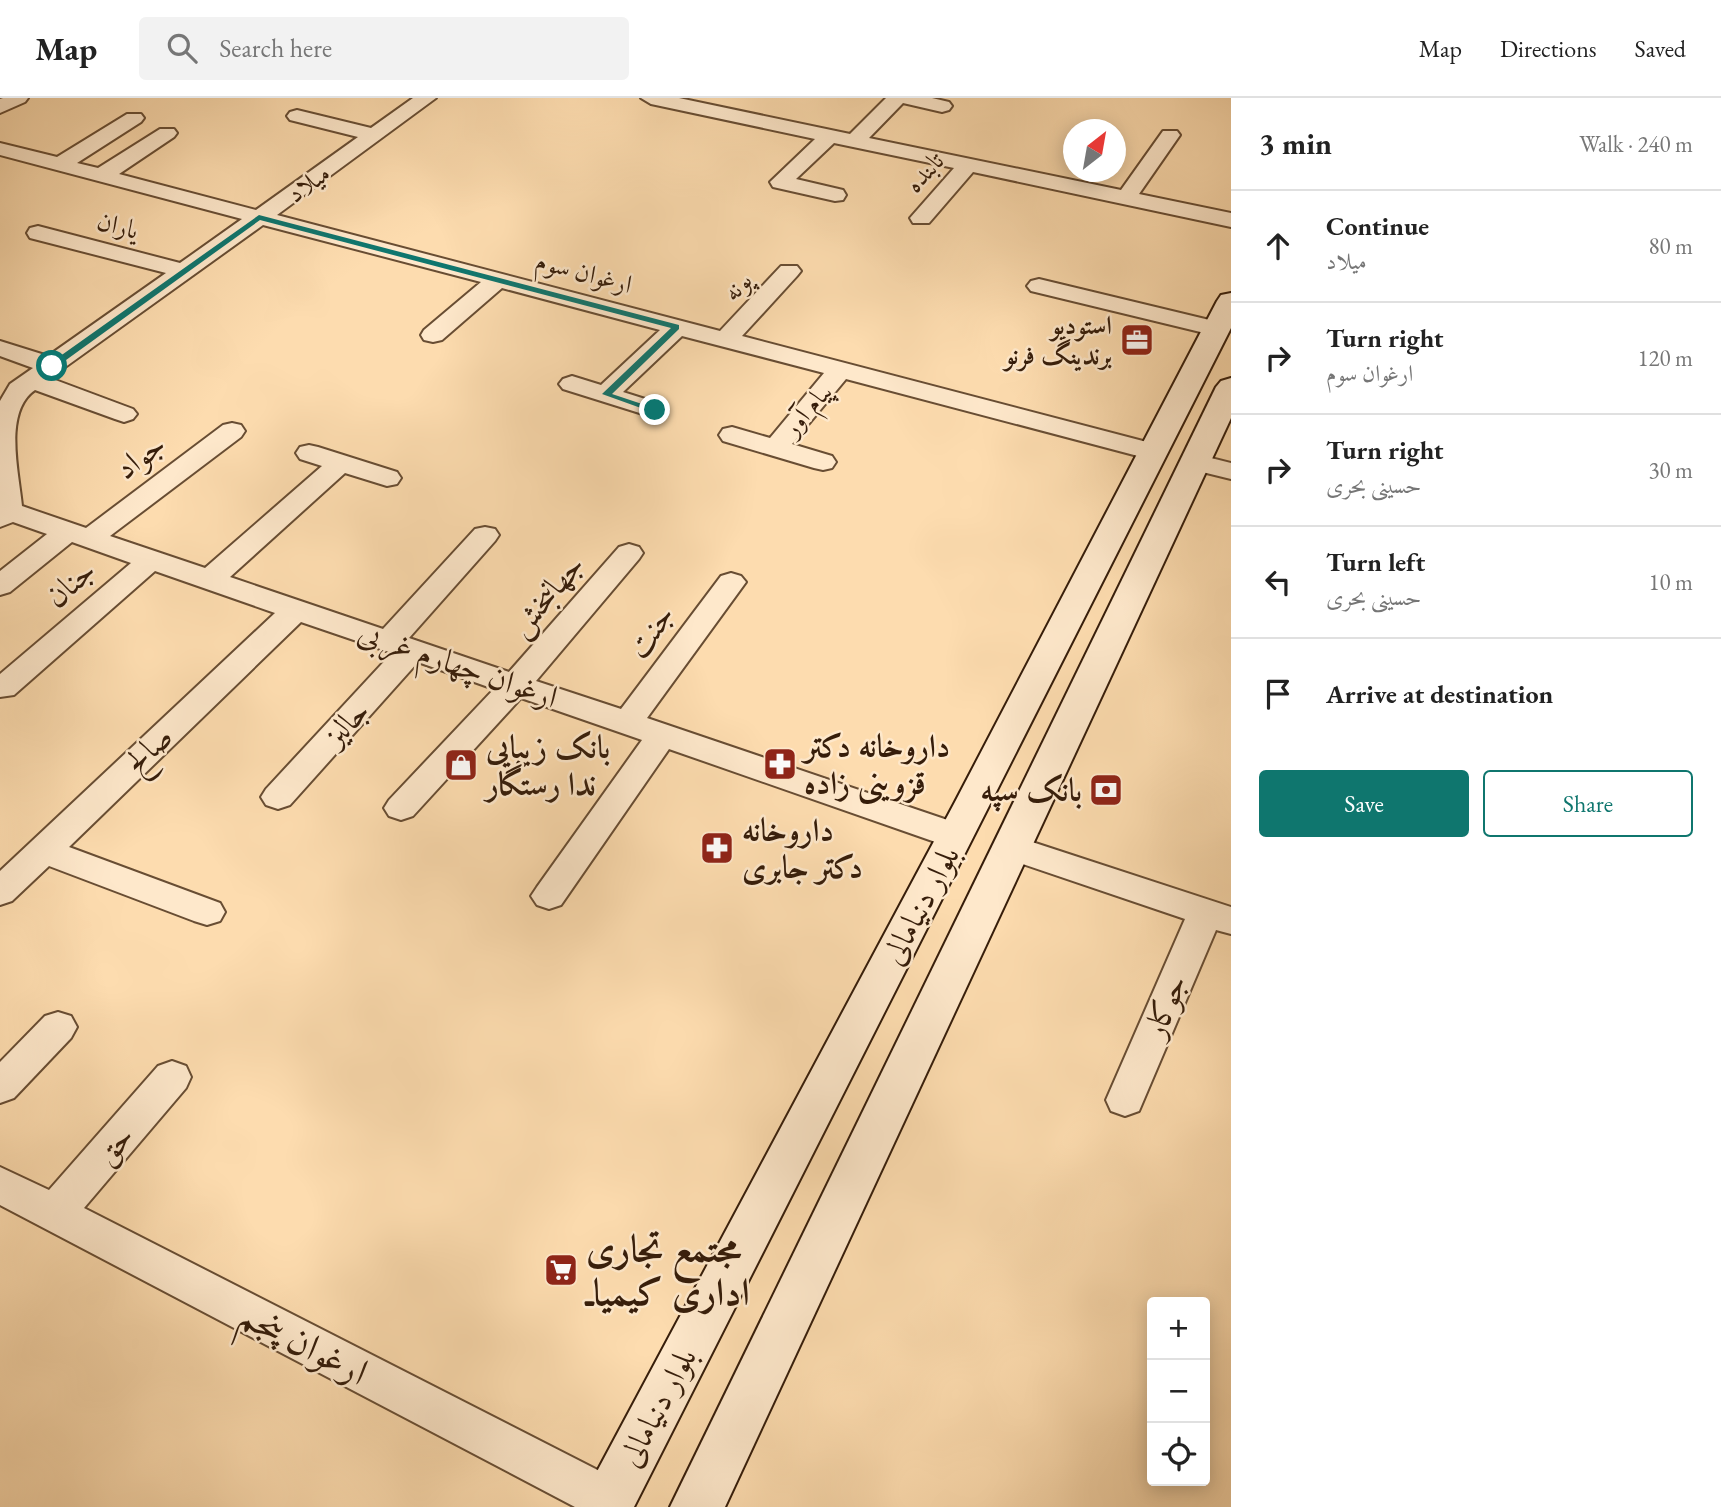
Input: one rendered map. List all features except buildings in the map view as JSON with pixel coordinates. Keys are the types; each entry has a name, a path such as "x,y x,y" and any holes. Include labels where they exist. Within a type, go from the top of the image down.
{"main road":[{"name":"بلوار دنیامالی","path":"607,1504 956,836 1231,301"},
{"name":"بلوار دنیامالی","path":"697,1507 1011,847 1213,467 1231,387"}],"street":[{"path":"0,107 18,98"},
{"name":"میلاد","path":"3,512 1,425 26,383 426,98"},
{"path":"652,98 1231,220"},
{"path":"725,113 743,98"},
{"path":"854,141 897,98"},
{"path":"905,98 942,106"},
{"path":"296,116 374,135"},
{"path":"59,165 134,118"},
{"path":"101,176 167,133"},
{"path":"830,135 781,182 835,195"},
{"path":"1126,198 1170,135"},
{"name":"ارغوان سوم","path":"1,150 1153,452"},
{"name":"تابنده","path":"921,218 968,164"},
{"name":"یاران","path":"38,233 184,271"},
{"name":"پونه","path":"725,340 789,271"},
{"path":"433,335 498,280"},
{"path":"1039,286 1217,329"},
{"path":"606,394 677,327"},
{"path":"0,348 26,383 124,414"},
{"name":"پیام آور","path":"775,448 839,370"},
{"path":"572,384 655,410"},
{"name":"جواد","path":"79,534 232,431"},
{"path":"732,435 824,462"},
{"path":"309,453 387,478"},
{"path":"210,579 341,463"},
{"name":"ارغوان چهارم غربی","path":"3,512 79,534 298,608 956,836"},
{"path":"0,586 79,534"},
{"name":"جالیز","path":"278,797 402,644 485,535"},
{"name":"جهانبخش","path":"401,808 516,684 629,553"},
{"name":"جنان","path":"3,688 152,559"},
{"name":"جنت","path":"628,722 731,582"},
{"name":"صالح","path":"0,892 298,608"},
{"path":"549,896 663,734"},
{"path":"1011,847 1218,917"},
{"path":"42,850 206,912"},
{"name":"جوکار","path":"1125,1100 1218,917"},
{"path":"0,1087 58,1027"},
{"name":"حق","path":"55,1213 172,1077"},
{"name":"ارغوان پنجم","path":"0,1185 607,1504"}],"place":[{"name":"استودیو برندینگ فرنو","path":"1137,340"},
{"name":"داروخانه دکتر قزوینی زاده","path":"780,764"},
{"name":"بانک زیبایی ندا رستگار","path":"461,765"},
{"name":"بانک سپه","path":"1106,790"},
{"name":"داروخانه دکتر جابری","path":"717,848"},
{"name":"مجتمع تجاری اداری کیمیاـ","path":"561,1270"}],"route":[{"path":"52,366 259,218 677,327 606,394 655,410"}]}
